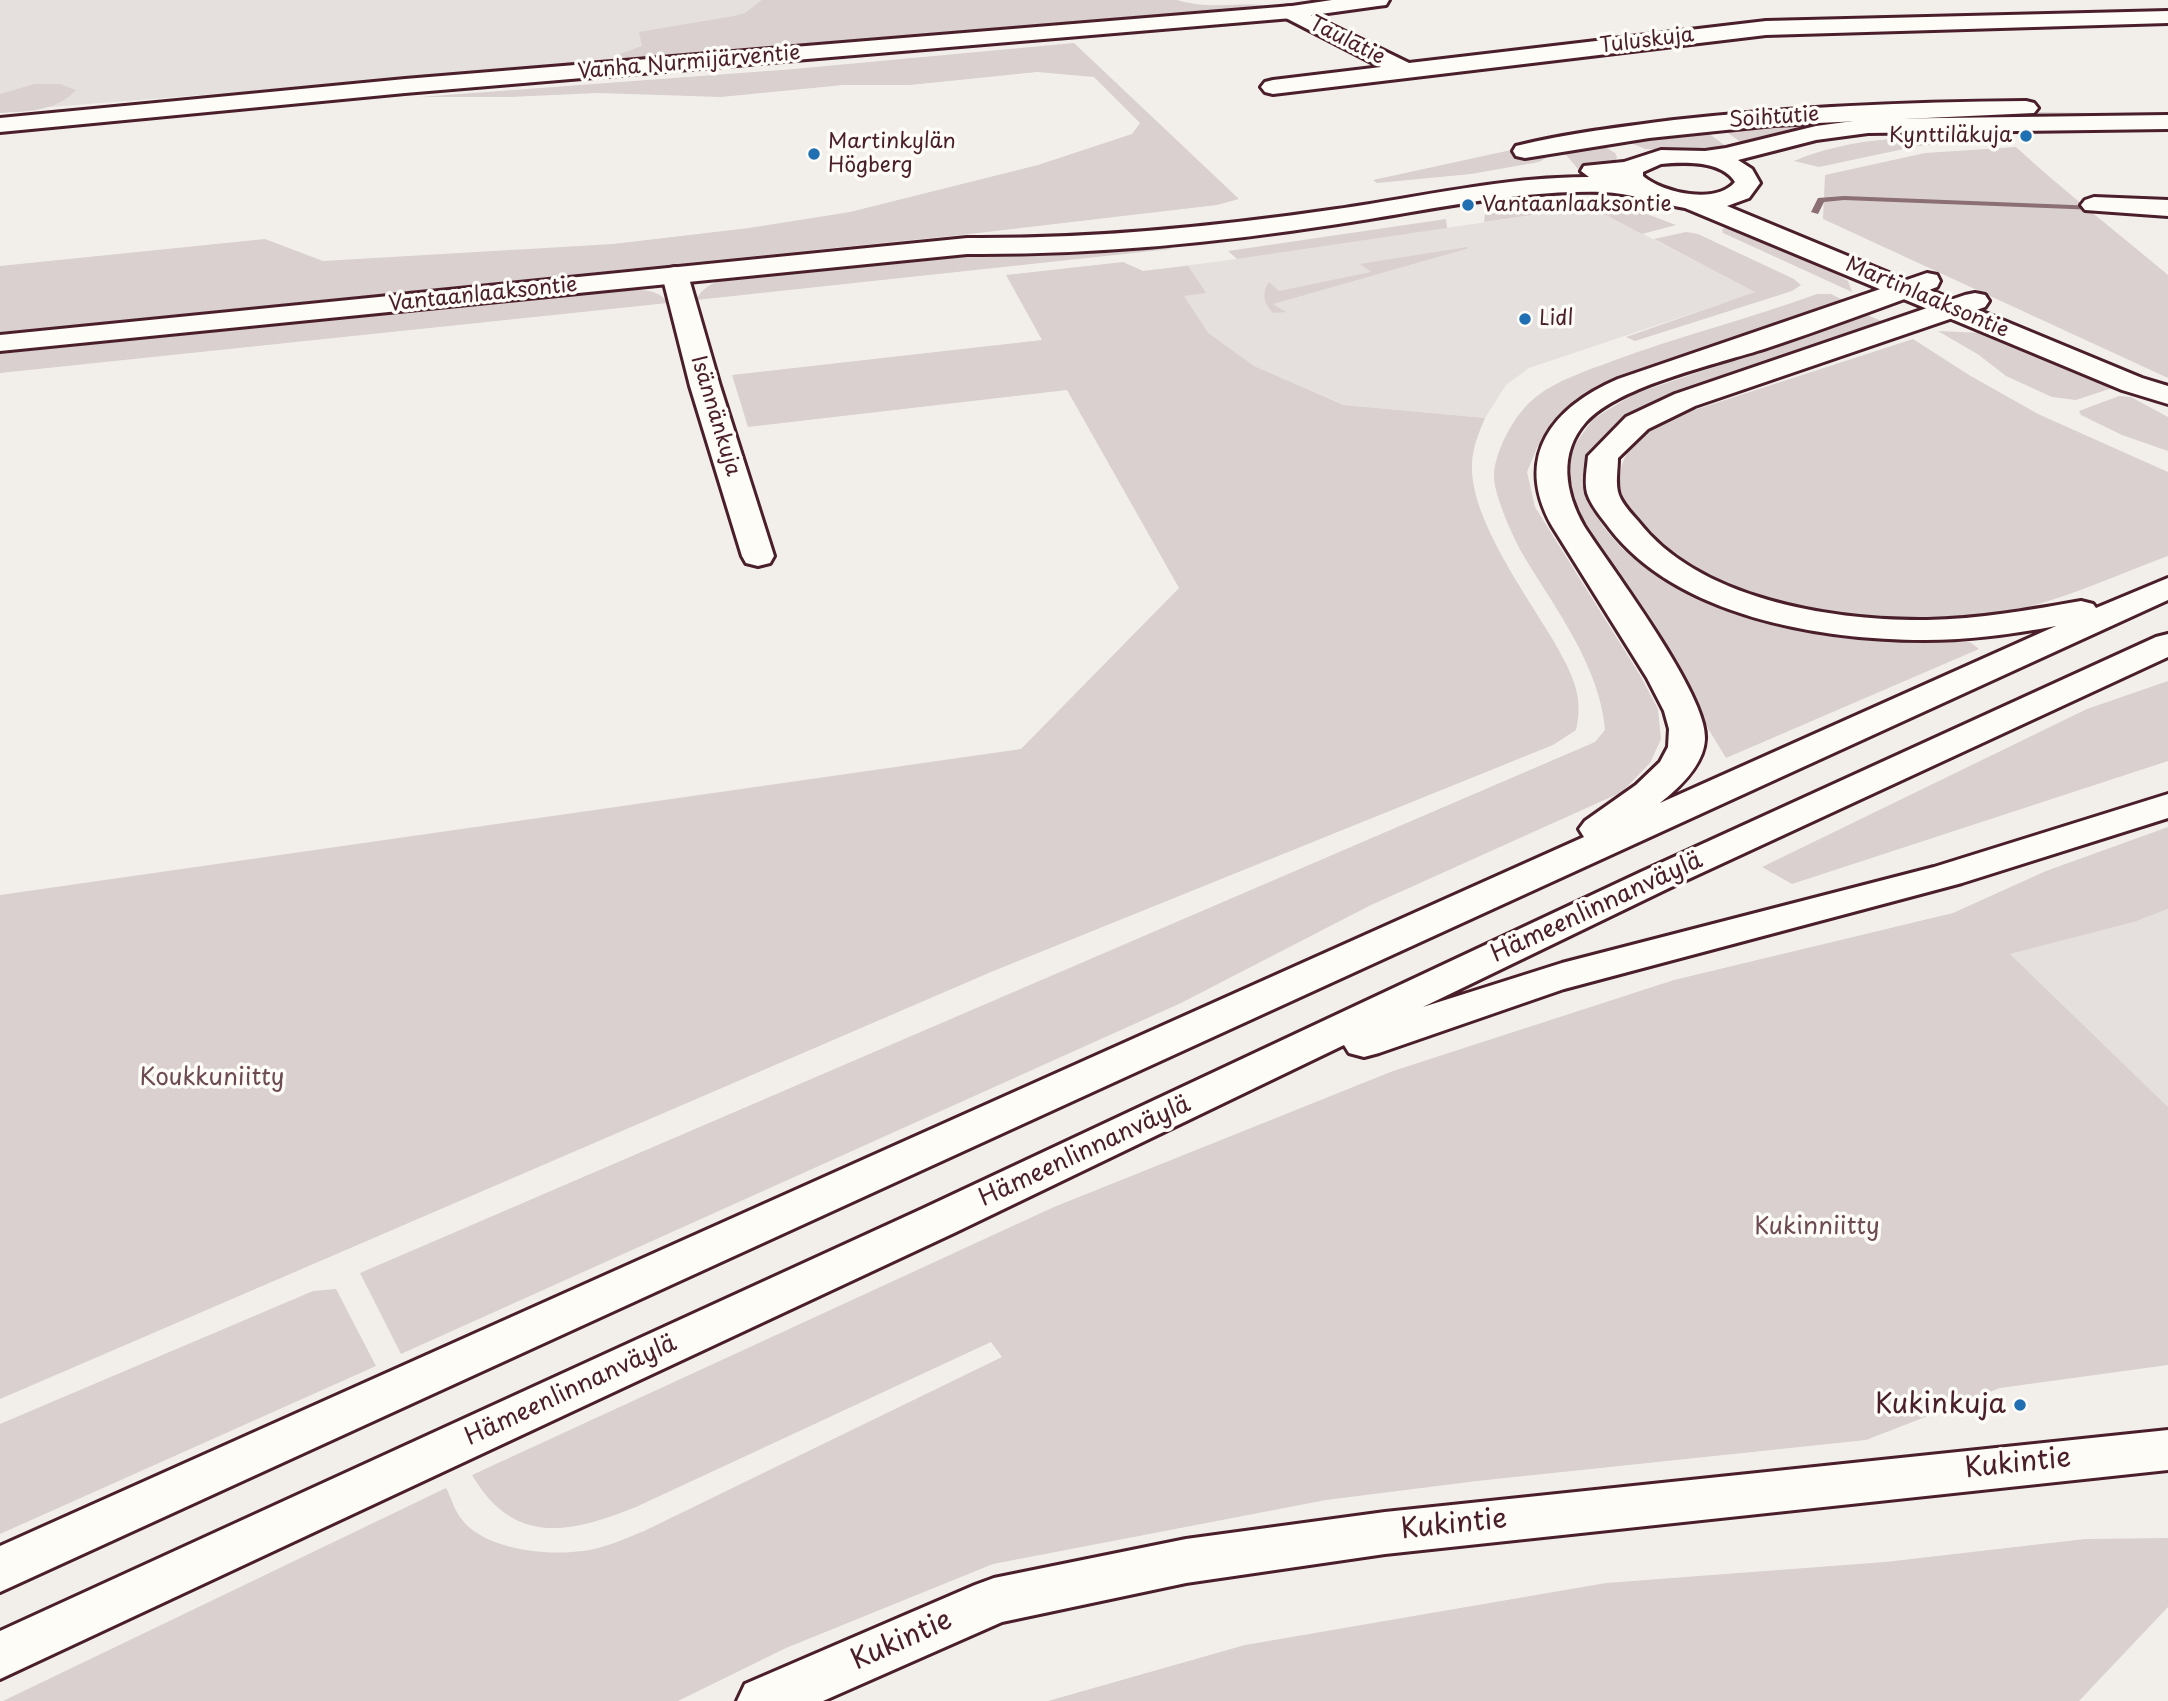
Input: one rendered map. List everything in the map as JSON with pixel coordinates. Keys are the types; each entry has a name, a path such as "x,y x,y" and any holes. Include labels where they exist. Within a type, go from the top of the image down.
{"main road":[{"name":"Vanha Nurmijärventie","path":"0,125 405,86 1292,12 1378,0"},
{"path":"1998,0 2023,22"},
{"name":"Taulatie","path":"1292,12 1404,70"},
{"name":"Tuluskuja","path":"1273,87 1766,28 2168,17"},
{"name":"Soihtutie","path":"1525,150 1656,128 1786,116 1937,108 2026,108"},
{"path":"1640,172 1675,155 1707,158 1752,151 1827,130 1918,123 1971,125 2168,122"},
{"path":"1608,137 1661,196 1686,200 1723,199 1802,150 1833,142 1971,125"},
{"name":"Martinlaaksontie","path":"1707,158 1733,166 1754,198 1783,218 1916,285"},
{"name":"Vantaanlaaksontie","path":"0,343 967,246 1060,246 1194,234 1339,216 1491,191 1583,184 1640,172"},
{"name":"Martinlaaksontie","path":"1686,200 1916,285 2132,384 2168,393"},
{"path":"2094,205 2168,208"},
{"name":"Isännänkuja","path":"675,275 705,386 758,556"},
{"path":"1500,892 1622,813 1678,764 1686,747 1685,724 1680,704 1561,512 1551,483 1555,454 1567,428 1581,410 1665,372 1830,318 1916,285"},
{"path":"1962,305 1685,400 1637,423 1603,456 1603,492 1624,530 1656,559 1704,587 1764,610 1836,625 1923,630 1987,627 2089,609 2168,588"},
{"path":"0,1570 2168,588"},
{"name":"Hämeenlinnanväylä","path":"0,1656 1181,1107 1655,880 2168,645"},
{"path":"1181,1107 1498,996 1574,973 2004,861 2168,805"},
{"name":"Kukintie","path":"765,1701 993,1601 1186,1560 1385,1532 2168,1450"}],"shaded area":[{"path":"0,0 794,0 812,35 668,58 0,111"},
{"path":"1561,211 1604,214 1756,292 1529,368 1506,385 1485,418 1345,405 1254,366 1235,374 1143,271 1237,259"},
{"path":"2168,909 2168,1107 2010,954 2134,922"}],"green space":[{"path":"762,0 1177,0 1203,5 1252,4 1276,7 668,58 694,53 624,59 620,54 642,46 639,32 734,16 745,13"},
{"path":"1074,43 1239,199 1217,205 961,235 0,333 0,266 265,239 323,261 613,244 749,228 850,212 1038,165 1132,134 1140,123 1094,77 1037,72 910,85 843,85 721,97 598,93 420,97 794,69"},
{"path":"35,84 60,84 76,90 59,103 50,106 31,111 0,113 0,94"},
{"path":"1980,111 2153,114 1933,119 1752,146 1742,143 1721,128"},
{"path":"1704,130 1737,151 1645,149 1624,140"},
{"path":"1979,136 1982,140 1980,141 1918,146 1819,167 1794,161 1862,142"},
{"path":"1602,145 1615,153 1615,161 1578,169 1561,149"},
{"path":"2016,147 2168,275 2168,378 1823,219 1825,175 1925,153"},
{"path":"1511,150 1522,157 1541,153 1546,155 1546,158 1539,162 1471,174 1377,183 1373,180"},
{"path":"1594,203 1628,207 1676,225 1642,234 1604,214 1561,211 1484,222 1485,214"},
{"path":"1446,219 1447,228 1237,259 1228,251"},
{"path":"1732,226 1836,274 1848,281 1852,292 1723,233 1722,229"},
{"path":"1686,232 1698,234 1794,279 1801,285 1792,291 1635,341 1626,337 1755,292 1654,239"},
{"path":"1144,243 1162,244 1171,249 696,300 708,286 738,277 923,259"},
{"path":"1469,248 1273,304 1286,312 1273,313 1267,306 1265,290 1269,282 1279,291 1371,272 1360,264"},
{"name":"Koukkuniitty","path":"1123,262 1143,271 1188,266 1206,293 1184,296 1208,333 1254,366 1344,405 1485,418 1472,459 1474,486 1480,508 1502,555 1570,672 1579,705 1576,730 1553,745 991,972 0,1399 0,895 1021,749 1179,588 1067,390 748,427 732,375 1042,340 1006,275"},
{"path":"618,290 652,292 668,303 0,373 0,354"},
{"path":"1817,294 1831,294 1843,300 1605,385 1551,425 1527,472 1535,507 1640,675 1658,709 1661,739 1650,763 1622,792 1369,906 1181,1003 401,1354 360,1273 1595,742 1605,730 1601,706 1585,660 1518,546 1500,502 1494,473 1503,441 1515,420 1537,396 1582,372"},
{"path":"1868,315 1881,321 1651,403 1622,419 1611,429 1592,457 1587,489 1594,511 1623,549 1662,579 1709,602 1762,619 1817,631 1872,638 1970,642 1979,649 1726,758 1600,551 1576,517 1564,474 1569,453 1593,419 1634,394"},
{"path":"1938,331 1982,333 2014,341 2121,385 2076,400 2052,397 2006,376 1979,355"},
{"path":"1913,339 2038,414 2168,472 2168,556 2064,596 1992,615 1881,618 1810,609 1740,590 1681,562 1636,522 1620,488 1621,470 1628,452 1651,430 1679,415"},
{"path":"2119,396 2131,397 2168,417 2168,451 2122,435 2081,415 2079,411"},
{"path":"2168,681 2168,761 1792,884 1762,867 2087,709"},
{"name":"Kukinniitty","path":"2168,827 2168,909 2134,922 2010,954 2168,1107 2168,1365 2000,1388 1866,1440 1477,1481 1326,1500 993,1564 786,1648 678,1701 3,1701 446,1488 458,1514 471,1529 504,1545 544,1552 582,1551 627,1538 1002,1357 991,1342 636,1507 589,1523 545,1528 525,1524 506,1514 488,1498 472,1475 1054,1207 1393,1071 1674,980 1953,913 2046,871"},
{"path":"336,1289 376,1366 0,1534 0,1424 313,1291"},
{"path":"2168,1538 2168,1607 2079,1701 1048,1701 1245,1645 1606,1583 1885,1562 2085,1539"}],"waterway":[{"path":"1815,212 1821,200 1844,198 2097,208"}],"place":[{"name":"Kynttiläkuja","path":"2026,136"},
{"name":"Martinkylän Högberg","path":"814,154"},
{"name":"Vantaanlaaksontie","path":"1468,205"},
{"name":"Lidl","path":"1525,319"},
{"name":"Kukinkuja","path":"2020,1405"}]}
